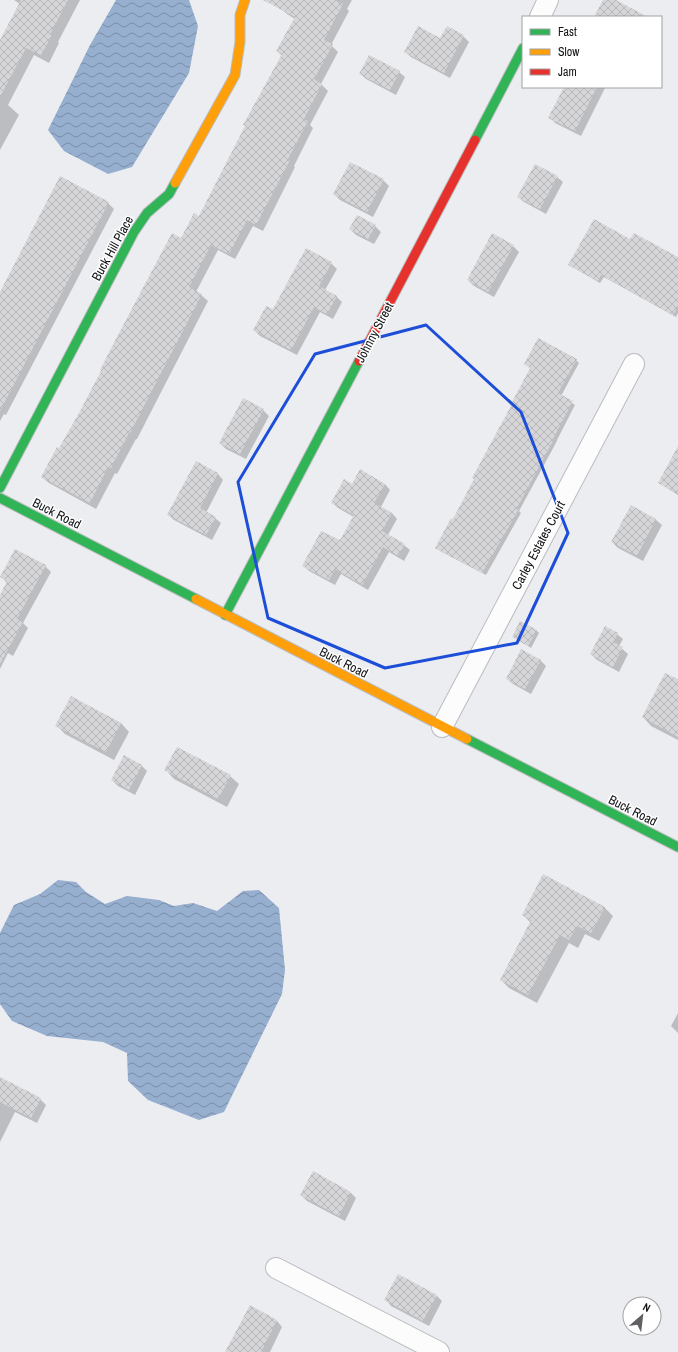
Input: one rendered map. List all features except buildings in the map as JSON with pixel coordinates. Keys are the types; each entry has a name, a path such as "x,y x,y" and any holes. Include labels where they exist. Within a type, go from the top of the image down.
{"street":[{"name":"Buck Hill Place","path":"0,488 134,232 147,213 169,194 235,75 240,42 240,15 245,0"},
{"path":"540,16 548,0"},
{"name":"Johnny Street","path":"225,615 522,50"},
{"name":"Carley Estates Court","path":"442,727 634,364"},
{"name":"Buck Road","path":"0,498 442,727 678,847"},
{"path":"276,1268 439,1352"}],"highlighted area":[{"path":"426,325 521,412 568,533 517,643 385,668 268,618 238,482 315,354"}],"water":[{"path":"116,0 189,0 198,26 189,73 132,167 108,174 64,151 48,130 90,45"},
{"path":"58,880 76,882 86,892 105,904 127,896 159,900 174,906 193,903 217,911 243,891 259,890 279,908 285,970 282,994 224,1112 199,1120 148,1100 128,1081 127,1053 103,1042 47,1036 12,1021 0,1004 0,933 14,905 40,894"}],"traffic: fast":[{"path":"475,140 522,50"},
{"path":"0,488 134,232 147,213 169,194 175,183"},
{"path":"225,615 359,361"},
{"path":"0,498 196,599"},
{"path":"467,739 678,847"}],"traffic: slow":[{"path":"175,183 235,75 240,42 240,15 245,0"},
{"path":"196,599 467,739"}],"traffic: jam":[{"path":"359,361 475,140"}]}
